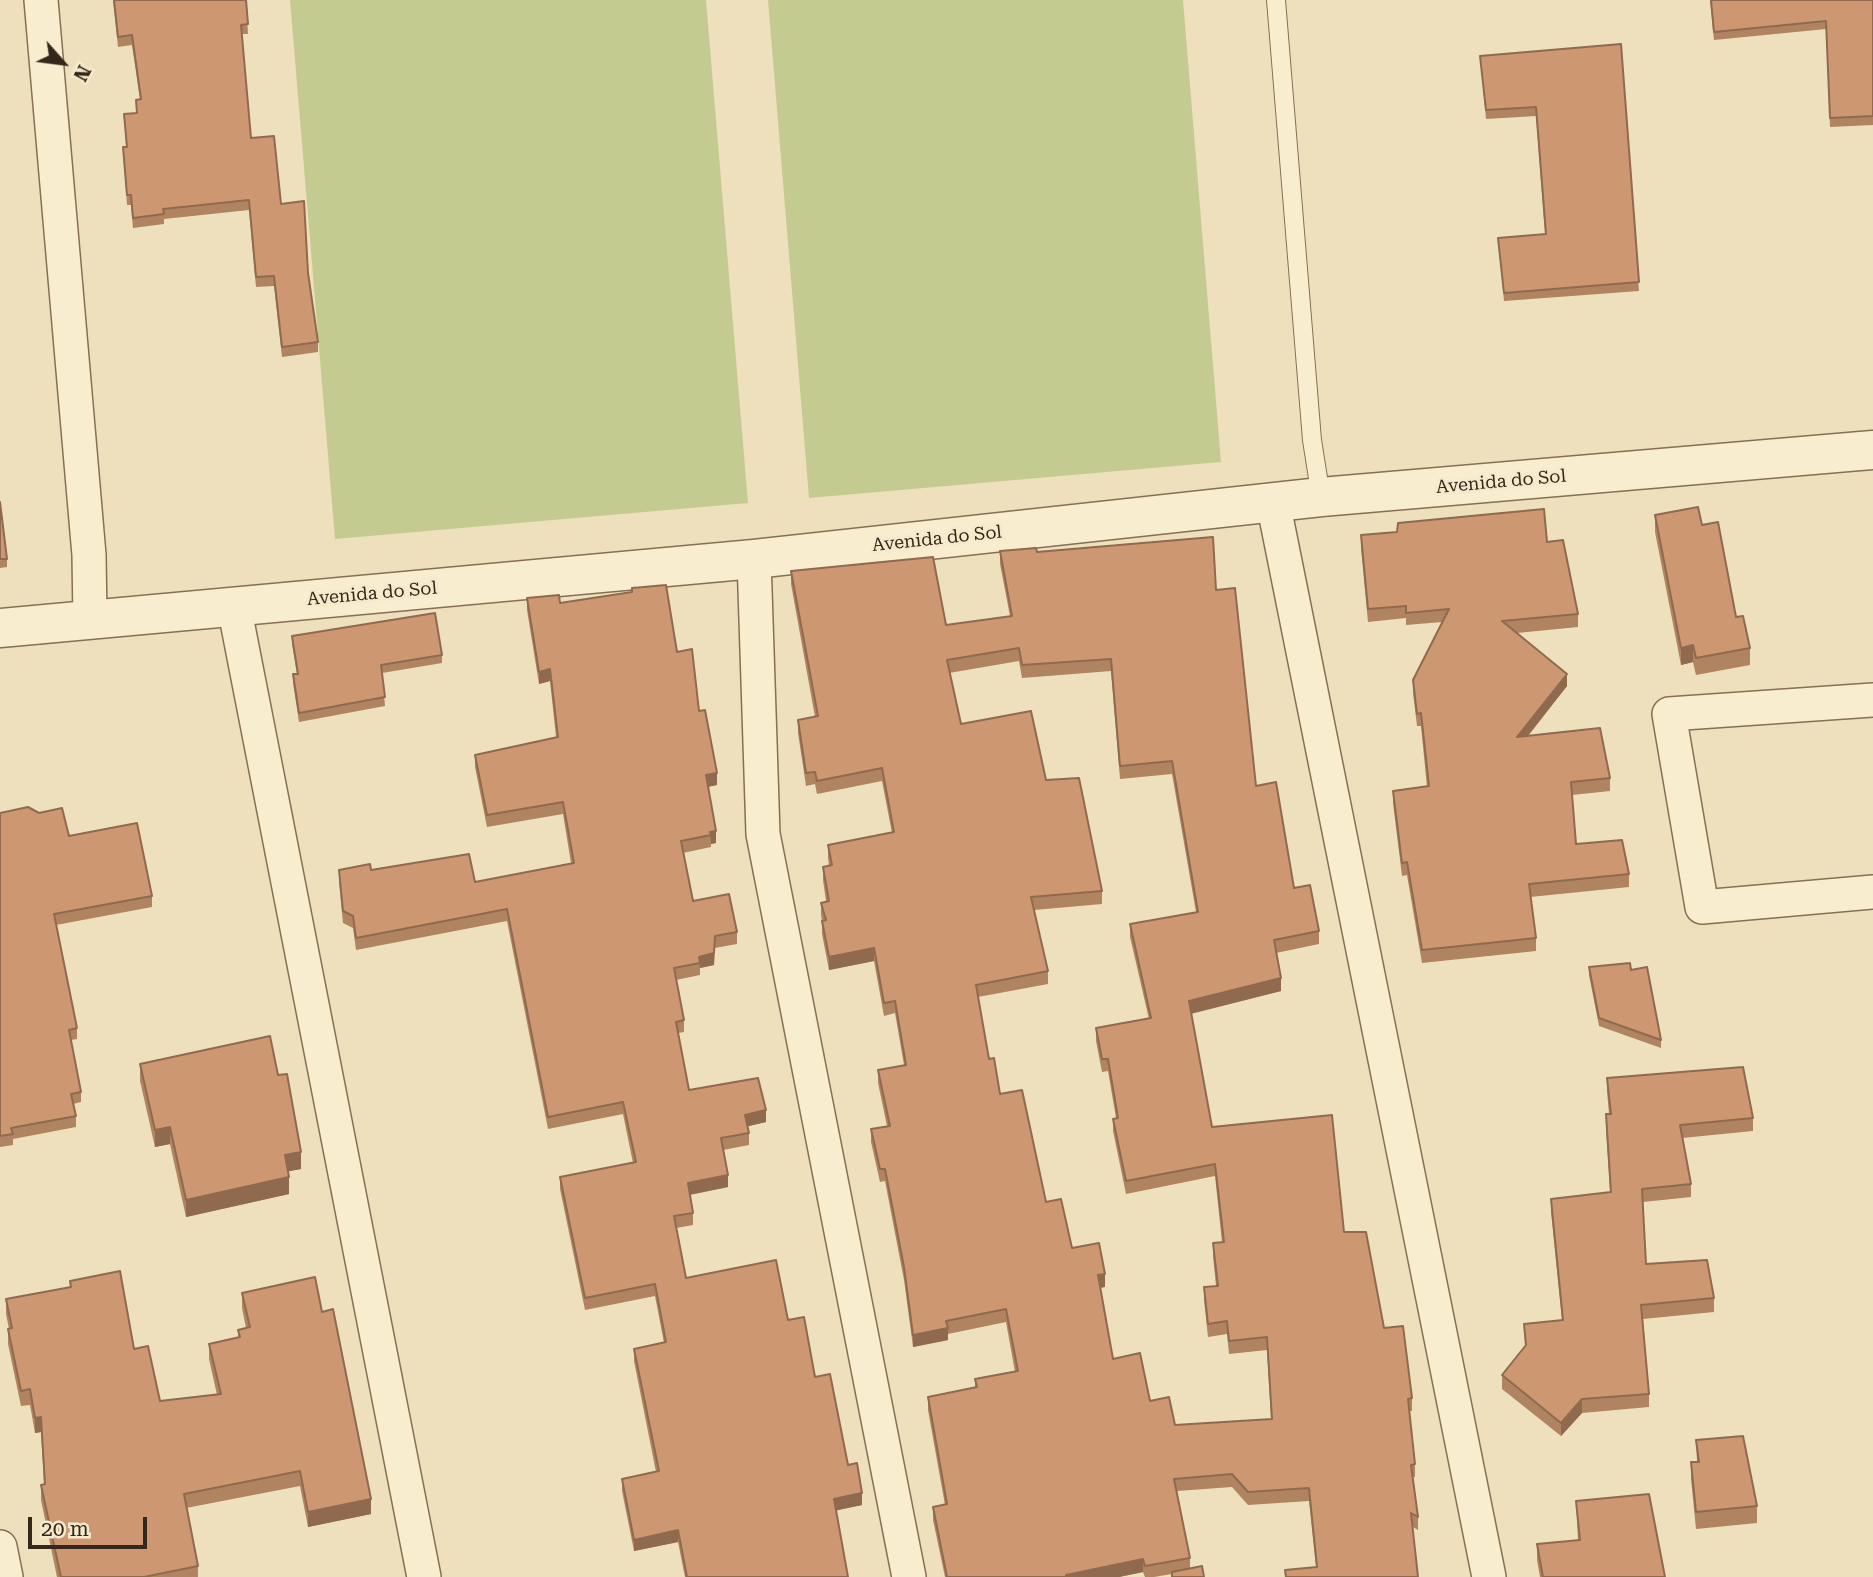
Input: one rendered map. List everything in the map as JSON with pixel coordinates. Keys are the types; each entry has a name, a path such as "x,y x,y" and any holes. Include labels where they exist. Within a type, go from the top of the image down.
{"street":[{"path":"41,0 89,555 90,619"},
{"name":"Avenida do Sol","path":"0,628 754,559 1321,497 1873,450"},
{"path":"1273,502 1489,1577"},
{"path":"754,559 763,834 909,1577"},
{"path":"234,606 424,1577"},
{"path":"1873,700 1669,714 1702,907 1873,892"},
{"path":"0,1547 6,1577"}],"lane":[{"path":"1276,0 1312,440 1321,497"}],"green space":[{"path":"290,0 706,0 748,503 335,539"},
{"path":"768,0 1183,0 1221,462 809,498"}],"building":[{"path":"114,0 246,0 248,24 241,25 251,138 274,136 281,204 304,201 308,273 318,342 282,347 274,276 256,277 249,200 163,209 164,214 133,218 131,195 127,195 123,147 127,147 124,114 137,113 136,100 141,99 132,35 118,37"},
{"path":"1711,0 1873,0 1873,116 1830,118 1826,21 1714,32"},
{"path":"1621,44 1639,282 1504,293 1498,238 1546,234 1536,107 1486,110 1480,56"},
{"path":"0,502 7,559 0,559"},
{"path":"1698,507 1702,525 1718,522 1736,617 1743,616 1750,648 1696,658 1693,645 1681,648 1655,515"},
{"path":"1544,509 1547,542 1563,540 1578,614 1502,621 1567,674 1517,737 1600,728 1610,778 1571,782 1576,844 1622,840 1629,874 1529,884 1536,938 1422,950 1407,862 1402,863 1393,791 1429,786 1421,713 1417,714 1413,680 1449,609 1406,613 1406,606 1368,609 1361,535 1397,532 1398,523"},
{"path":"1213,537 1216,590 1235,588 1256,786 1276,782 1294,888 1310,885 1319,931 1274,940 1281,978 1189,1001 1212,1127 1332,1115 1344,1232 1366,1232 1384,1328 1403,1326 1412,1398 1408,1399 1415,1464 1411,1465 1418,1517 1411,1513 1418,1577 1286,1577 1285,1570 1317,1567 1309,1488 1248,1492 1232,1474 1174,1479 1190,1558 1145,1566 1143,1559 1066,1577 947,1577 933,1507 947,1504 928,1397 977,1387 975,1379 1018,1371 1006,1309 946,1321 948,1328 913,1335 904,1267 885,1169 880,1169 871,1129 890,1126 878,1070 906,1065 895,1001 884,1003 874,948 829,957 822,921 826,920 821,903 829,901 823,867 832,865 828,845 894,832 882,768 817,781 815,772 806,773 798,720 818,716 791,571 933,557 946,625 1012,616 1000,551 1036,548 1037,552","holes":["1019,648 1022,665 1111,659 1120,766 1172,761 1198,912 1130,924 1151,1018 1096,1028 1102,1059 1108,1059 1118,1118 1113,1119 1126,1181 1215,1164 1224,1242 1213,1243 1218,1286 1204,1287 1208,1324 1227,1321 1229,1341 1267,1337 1272,1419 1175,1425 1169,1397 1150,1401 1140,1353 1113,1359 1098,1275 1105,1274 1099,1243 1072,1248 1061,1199 1046,1202 1022,1090 1000,1094 994,1058 989,1059 976,985 1048,971 1031,897 1102,891 1079,778 1046,780 1031,711 961,724 947,660"]},
{"path":"666,585 677,652 692,649 699,711 705,710 717,773 706,775 716,831 710,832 711,835 681,841 693,901 729,894 737,932 715,936 714,953 699,957 700,963 674,968 684,1020 676,1022 689,1090 758,1078 766,1110 745,1115 749,1133 721,1138 728,1175 688,1183 693,1213 674,1216 686,1278 776,1260 788,1320 804,1317 815,1377 830,1374 848,1465 857,1463 862,1493 834,1499 848,1577 687,1577 678,1530 634,1540 622,1479 659,1471 634,1349 666,1342 655,1284 585,1298 560,1177 636,1162 623,1102 548,1117 507,909 356,938 353,916 343,911 339,870 370,864 371,870 469,854 475,882 574,863 563,802 487,815 475,755 558,737 550,669 539,672 527,598 559,595 560,603 632,592 632,588"},
{"path":"435,613 442,655 381,665 385,697 299,713 293,674 298,674 292,636"},
{"path":"28,807 39,813 62,808 69,836 137,823 152,896 54,914 77,1028 69,1030 81,1092 71,1094 76,1116 11,1128 13,1134 0,1136 0,813"},
{"path":"1630,963 1631,970 1647,967 1661,1040 1599,1018 1589,967"},
{"path":"270,1036 278,1075 287,1074 301,1152 285,1155 289,1177 186,1200 170,1127 155,1130 140,1064"},
{"path":"1743,1067 1753,1118 1680,1125 1691,1184 1642,1189 1646,1264 1707,1260 1714,1298 1641,1305 1649,1394 1582,1399 1561,1423 1502,1375 1526,1345 1524,1324 1563,1320 1551,1199 1611,1192 1606,1114 1611,1114 1607,1078"},
{"path":"120,1271 134,1349 148,1346 160,1401 221,1394 209,1344 240,1337 238,1330 250,1327 242,1293 315,1277 322,1312 333,1309 371,1499 308,1512 300,1471 184,1494 198,1566 144,1577 61,1577 41,1485 45,1484 41,1417 35,1418 30,1389 21,1391 8,1329 12,1328 6,1299 71,1287 70,1281"},
{"path":"1743,1436 1757,1506 1696,1512 1691,1462 1699,1462 1696,1440"},
{"path":"1649,1494 1665,1577 1543,1577 1537,1544 1580,1540 1576,1501"},
{"path":"1202,1566 1204,1577 1172,1577 1172,1572"}]}
